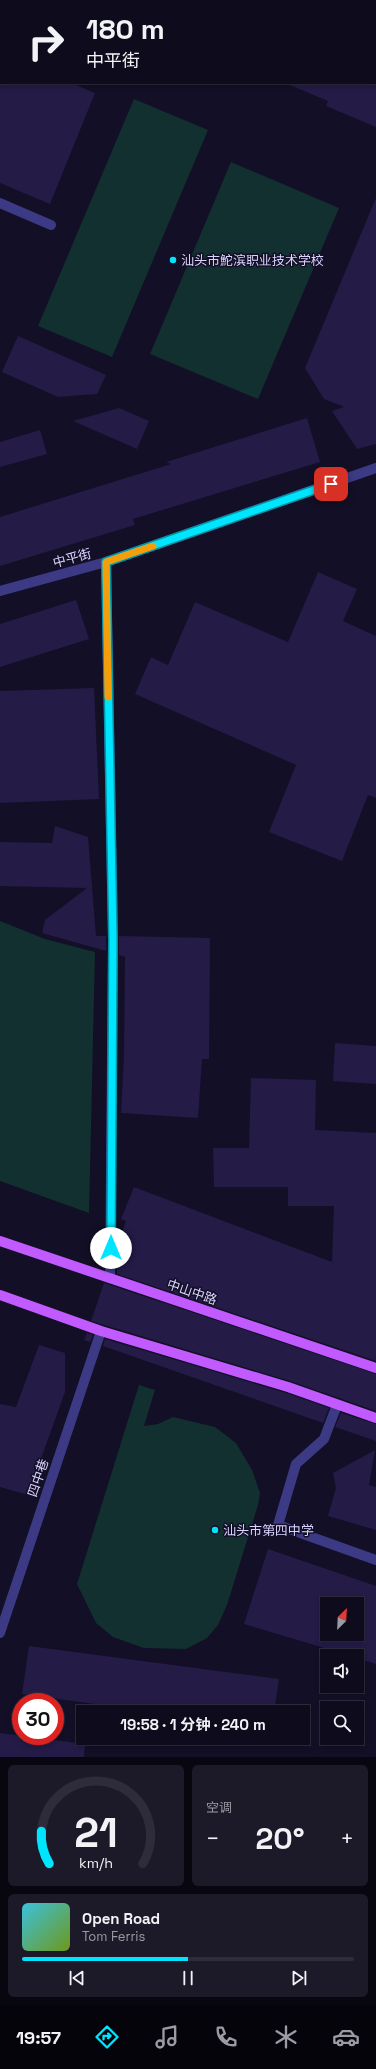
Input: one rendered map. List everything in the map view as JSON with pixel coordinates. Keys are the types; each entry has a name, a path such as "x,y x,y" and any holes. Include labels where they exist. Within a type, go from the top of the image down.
{"main road":[{"name":"中山中路","path":"0,1241 376,1368"},
{"path":"0,1295 101,1331 288,1388 376,1418"}],"street":[{"path":"0,203 51,225"},
{"name":"中平街","path":"0,591 106,562 376,468"},
{"path":"106,562 113,940 110,1278"},
{"name":"四中巷","path":"0,1632 101,1331"},
{"path":"337,1405 324,1439 296,1464 278,1525 376,1560"}],"green space":[{"path":"134,99 208,130 112,357 38,326"},
{"path":"231,162 339,208 258,399 150,354"},
{"path":"0,921 45,939 95,952 89,1213 0,1181"},
{"path":"139,1385 155,1390 144,1426 158,1424 173,1417 215,1427 236,1443 252,1470 260,1493 258,1505 227,1605 218,1625 207,1638 186,1649 144,1648 113,1637 96,1623 77,1584"}],"building":[{"path":"0,84 73,84 95,93 50,204 0,183"},
{"path":"287,84 376,84 376,127 326,106 328,101"},
{"path":"376,198 376,444 357,449 332,411 344,407 324,399 305,368"},
{"path":"18,336 106,375 97,394 58,397 2,372"},
{"path":"119,408 149,421 137,449 73,421"},
{"path":"307,418 320,462 133,519 135,525 0,566 0,517 171,464 166,462"},
{"path":"40,430 47,454 0,467 0,442"},
{"path":"318,572 357,589 343,621 376,636 376,798 368,795 342,861 269,832 296,765 135,694 151,657 168,665 195,602 288,642"},
{"path":"76,600 89,639 0,667 0,624"},
{"path":"94,688 99,799 0,803 0,691"},
{"path":"55,826 88,837 96,936 106,936 106,951 42,933 45,920 87,888 0,886 0,842 52,843"},
{"path":"119,936 210,938 209,1059 202,1059 198,1118 121,1113 124,1055 125,957 119,955"},
{"path":"335,1043 376,1046 376,1084 333,1081"},
{"path":"251,1078 316,1080 315,1130 376,1133 376,1361 117,1274 117,1246 126,1221 121,1219 134,1187 332,1262 334,1206 288,1206 288,1187 214,1187 213,1148 249,1148"},
{"path":"104,1283 376,1374 376,1411 290,1381 91,1321"},
{"path":"87,1333 93,1335 90,1342 84,1340"},
{"path":"105,1339 286,1393 329,1408 323,1423 103,1346"},
{"path":"39,1345 65,1353 65,1392 28,1495 0,1487 0,1404 16,1407"},
{"path":"341,1413 376,1424 376,1441 335,1427"},
{"path":"375,1450 369,1485 376,1487 376,1530 328,1516 336,1488 333,1473"},
{"path":"268,1549 376,1586 376,1664 364,1660 364,1649 328,1649 244,1624"},
{"path":"29,1646 279,1679 275,1705 102,1705 64,1700 64,1693 22,1693"},
{"path":"0,1733 12,1735 12,1745 64,1745 64,1741 76,1743 76,1745 85,1745 84,1757 0,1757"}],"slow traffic":[{"path":"108,697 106,562 153,546"}],"place":[{"name":"汕头市鮀滨职业技术学校","path":"173,260"},
{"name":"汕头市第四中学","path":"215,1530"}],"route":[{"path":"111,1248 113,940 106,562 331,484"}]}
